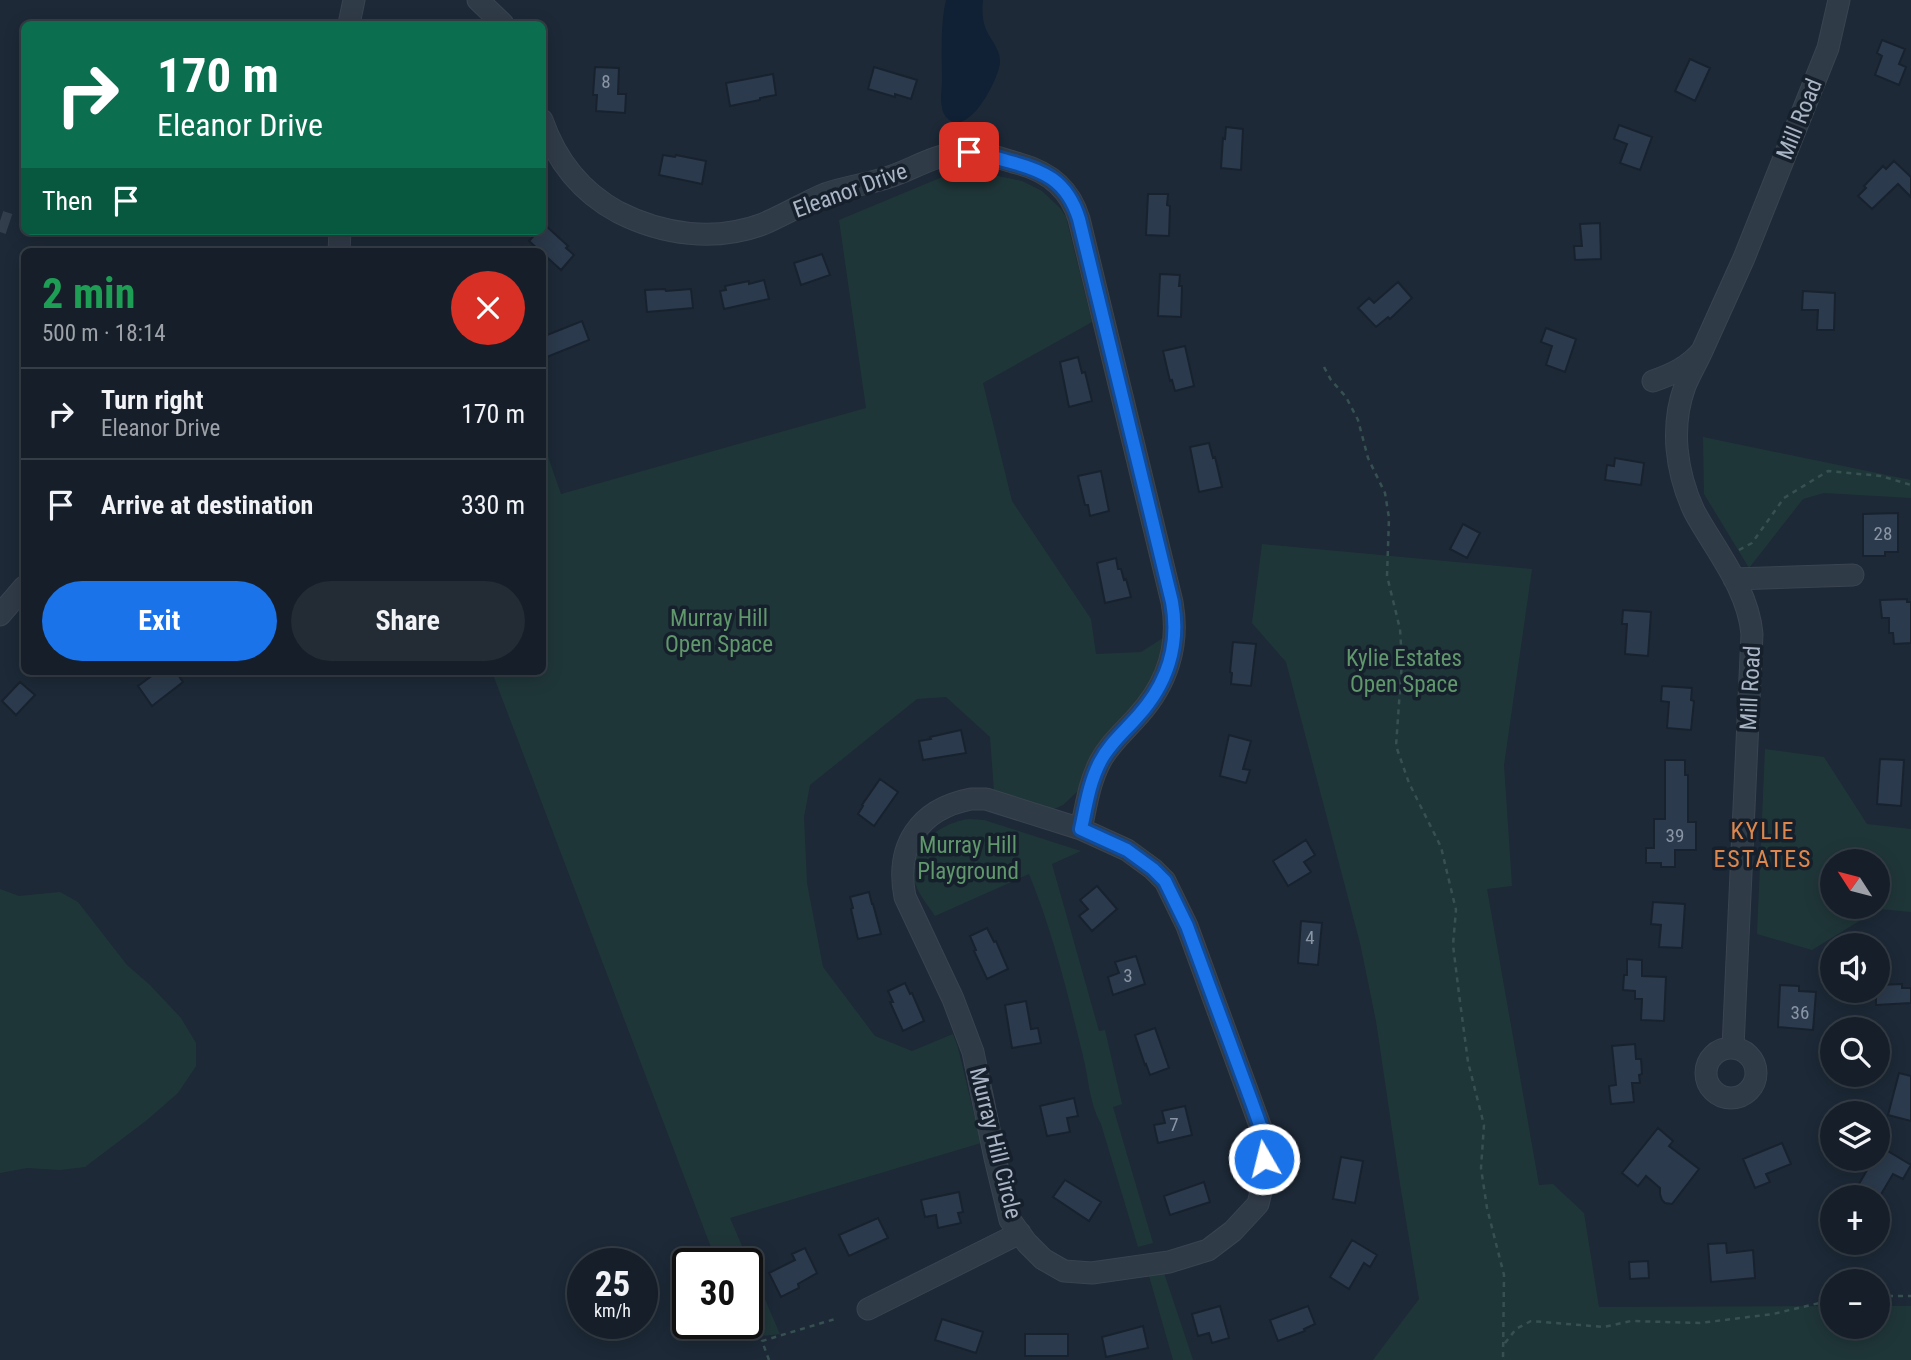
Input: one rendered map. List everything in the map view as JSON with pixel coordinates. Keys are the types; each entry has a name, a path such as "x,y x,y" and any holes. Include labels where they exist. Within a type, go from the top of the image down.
{"street":[{"path":"350,21 354,0"},
{"path":"478,0 500,21"},
{"name":"Mill Road","path":"1732,1047 1752,634 1747,605 1688,497 1679,468 1677,435 1686,386 1744,258 1828,48 1839,0"},
{"name":"Eleanor Drive","path":"546,130 561,160 577,181 598,199 646,225 681,233 717,234 753,227 826,194 889,177 962,152 984,154 1037,170 1054,179 1067,193 1079,219 1176,626 1167,672 1148,703 1100,762 1091,784 1081,829"},
{"name":"Mill Road","path":"1653,382 1692,362 1702,351"},
{"path":"1729,572 1853,575"},
{"path":"0,615 21,590"},
{"name":"Murray Hill Circle","path":"971,799 986,799 1081,829 1127,850 1165,881 1187,926 1265,1139 1264,1179 1258,1204 1233,1231 1208,1250 1169,1262 1092,1273 1064,1272 1043,1259 1020,1233 1010,1220 973,1052 953,999 905,897 902,867 905,853 919,826 929,816 956,802 971,799"},
{"path":"868,1309 1020,1233"}],"path":[{"path":"1324,367 1359,420 1368,457 1385,493 1389,518 1387,576 1399,629 1402,661 1396,746 1409,783 1440,847 1456,910 1454,945 1459,993 1468,1062 1484,1125 1481,1168 1487,1208 1504,1275 1503,1360"},
{"path":"1729,572 1740,549 1752,543 1784,498 1828,471 1881,476 1911,485"},
{"path":"1890,1296 1911,1296"},
{"path":"1504,1344 1516,1329 1531,1321 1604,1327 1631,1321 1700,1322 1773,1314 1820,1303"},
{"path":"769,1360 762,1341 835,1319"}],"green space":[{"name":"Murray Hill Open Space","path":"959,170 1022,181 1042,191 1066,217 1092,322 983,383 1012,501 1091,619 1096,654 1141,652 1163,638 1162,654 1156,676 1087,773 1077,792 1063,805 1052,810 994,792 990,737 946,697 917,699 810,785 804,817 807,883 823,967 875,1036 912,1051 953,1034 981,1143 730,1218 743,1248 711,1248 493,675 546,675 546,451 561,494 866,408 839,220"},
{"path":"1703,437 1911,480 1911,498 1824,493 1803,499 1749,568 1704,494"},
{"name":"Kylie Estates Open Space","path":"1262,544 1532,569 1504,765 1512,886 1487,889 1539,1185 1553,1184 1584,1213 1599,1307 1820,1306 1820,1339 1890,1339 1890,1306 1911,1306 1911,1360 1373,1360 1419,1299 1376,1021 1360,943 1286,662 1252,623"},
{"path":"1765,749 1824,757 1867,824 1911,829 1911,912 1890,910 1890,849 1820,849 1820,919 1863,919 1840,933 1820,933 1820,945 1812,950 1757,934"},
{"name":"Murray Hill Playground","path":"969,819 984,820 1081,851 1052,864 1099,1031 1105,1030 1122,1104 1113,1107 1153,1243 1138,1247 1092,1099 1059,964 1029,874 935,916 917,888 914,863 918,851 945,826"},
{"path":"0,889 19,896 60,892 78,902 127,965 181,1018 196,1043 196,1066 178,1093 85,1167 60,1170 27,1168 0,1173"},
{"path":"1164,1273 1193,1360 1173,1360 1149,1276"},
{"name":"Murray Hill Open Space","path":"763,1295 780,1334 763,1336"}],"water":[{"path":"946,0 983,0 984,24 1000,61 995,79 982,104 964,121 955,122 946,117 941,101 942,30"}],"building":[{"path":"1882,40 1905,49 1899,64 1906,67 1899,85 1875,75 1882,56 1877,53"},
{"path":"1690,59 1710,68 1695,101 1675,91"},
{"path":"595,67 619,68 618,94 626,94 625,113 596,111 597,95 593,95"},
{"path":"874,67 917,80 911,99 868,89"},
{"path":"773,74 776,95 730,106 726,83"},
{"path":"1619,125 1652,137 1640,170 1620,163 1627,144 1614,139"},
{"path":"1226,127 1243,129 1241,170 1221,168"},
{"path":"663,155 706,161 702,184 659,175"},
{"path":"1894,161 1911,177 1911,197 1898,184 1872,209 1858,196 1883,166 1886,169"},
{"path":"1148,194 1168,194 1169,236 1146,235"},
{"path":"1600,223 1601,259 1575,260 1574,246 1582,246 1580,224"},
{"path":"546,226 574,255 561,270 546,256 546,248 537,248 529,241 534,235 546,235"},
{"path":"822,254 830,275 801,285 794,263"},
{"path":"1160,274 1180,275 1181,317 1158,316"},
{"path":"764,280 769,299 724,309 720,291 726,290 725,286"},
{"path":"1398,282 1412,298 1390,319 1388,317 1376,327 1358,308 1369,298 1374,303"},
{"path":"691,289 693,308 647,312 645,290"},
{"path":"1803,291 1835,293 1834,330 1817,330 1818,310 1802,310"},
{"path":"582,321 589,340 546,357 546,335"},
{"path":"1546,328 1576,339 1565,372 1546,365 1552,346 1541,342"},
{"path":"1185,346 1194,386 1175,391 1163,351"},
{"path":"1078,357 1082,373 1085,372 1092,401 1069,407 1060,362"},
{"path":"1209,443 1222,487 1199,492 1190,447"},
{"path":"1615,458 1644,463 1641,485 1605,480 1607,465 1614,466"},
{"path":"1101,471 1109,511 1090,516 1078,476"},
{"path":"1898,513 1898,552 1885,552 1885,556 1863,556 1863,514"},
{"path":"1463,524 1480,533 1467,558 1450,549"},
{"path":"1116,558 1131,597 1105,603 1097,563"},
{"path":"1907,599 1907,602 1911,602 1911,643 1894,644 1893,633 1889,633 1889,618 1882,618 1880,600"},
{"path":"1623,610 1651,612 1648,656 1625,654 1627,624 1622,624"},
{"path":"1233,642 1256,644 1251,686 1231,684"},
{"path":"153,675 178,675 183,682 152,706 138,686"},
{"path":"20,682 35,695 16,715 2,701"},
{"path":"1662,686 1692,688 1691,700 1694,701 1691,730 1667,728 1669,702 1661,701"},
{"path":"961,730 966,753 923,760 919,741"},
{"path":"1229,735 1251,741 1243,769 1250,770 1246,783 1220,776"},
{"path":"1880,759 1904,760 1901,806 1877,804"},
{"path":"1665,760 1685,760 1685,775 1688,775 1688,822 1696,822 1696,850 1675,850 1675,867 1646,863 1646,848 1654,848 1654,819 1665,819"},
{"path":"880,779 898,792 874,826 858,814"},
{"path":"1306,840 1315,855 1304,862 1311,872 1288,886 1273,861"},
{"path":"1097,886 1117,909 1092,931 1079,916 1088,909 1080,900"},
{"path":"869,892 881,934 858,939 850,897"},
{"path":"1653,902 1685,904 1682,948 1659,947 1661,925 1651,924"},
{"path":"1301,921 1322,923 1318,965 1298,963"},
{"path":"987,928 1008,969 987,979 970,936"},
{"path":"1136,956 1145,984 1113,995 1108,977 1119,973 1115,962"},
{"path":"1627,959 1642,960 1642,976 1666,977 1664,1021 1641,1020 1642,999 1635,999 1635,991 1623,990"},
{"path":"905,983 924,1021 903,1031 888,991"},
{"path":"1890,984 1902,984 1902,988 1911,988 1911,1003 1876,1005 1890,1003"},
{"path":"1780,985 1799,986 1799,991 1816,992 1813,1030 1778,1027"},
{"path":"1026,1001 1031,1029 1038,1028 1041,1043 1012,1048 1005,1005"},
{"path":"1155,1028 1169,1068 1150,1075 1135,1035"},
{"path":"1635,1044 1636,1059 1641,1059 1642,1074 1639,1075 1640,1083 1632,1083 1634,1102 1611,1104 1609,1086 1616,1085 1612,1046"},
{"path":"1899,1073 1911,1076 1911,1121 1890,1116"},
{"path":"1074,1098 1078,1116 1067,1118 1070,1132 1047,1136 1040,1106"},
{"path":"1185,1106 1192,1135 1158,1143 1154,1125 1165,1123 1162,1111"},
{"path":"1658,1128 1673,1141 1669,1146 1699,1169 1672,1204 1662,1200 1660,1188 1646,1176 1638,1186 1622,1173"},
{"path":"1782,1143 1791,1164 1766,1174 1770,1182 1755,1188 1743,1159"},
{"path":"1890,1152 1911,1165 1903,1179 1893,1174 1886,1185 1859,1184 1866,1171 1890,1171"},
{"path":"1341,1157 1363,1161 1355,1203 1333,1199"},
{"path":"1065,1180 1101,1202 1089,1221 1053,1197"},
{"path":"1204,1182 1210,1202 1170,1215 1164,1196"},
{"path":"959,1192 963,1212 958,1213 961,1223 938,1228 936,1215 925,1217 921,1200"},
{"path":"878,1218 888,1238 849,1256 839,1235"},
{"path":"1352,1240 1377,1255 1370,1267 1364,1263 1349,1289 1330,1277"},
{"path":"1726,1243 1727,1253 1753,1250 1755,1278 1711,1282 1708,1244"},
{"path":"805,1248 817,1273 798,1284 799,1288 781,1297 769,1273 795,1260 792,1254"},
{"path":"1648,1261 1649,1278 1630,1279 1629,1262"},
{"path":"1220,1306 1229,1338 1212,1343 1209,1333 1198,1336 1192,1314"},
{"path":"1308,1306 1315,1324 1304,1329 1305,1331 1278,1341 1270,1320"},
{"path":"942,1319 983,1332 976,1353 935,1340"},
{"path":"1143,1326 1148,1348 1106,1357 1102,1337"},
{"path":"1025,1334 1068,1334 1068,1356 1025,1356"}],"tunnel":[{"path":"0,221 9,224"}],"district":[{"name":"KYLIE ESTATES","path":"1763,845"}],"route":[{"path":"969,152 1028,166 1046,174 1067,193 1079,219 1176,626 1167,672 1148,703 1100,762 1091,784 1081,829 1127,850 1165,881 1187,926 1265,1139 1264,1159"}]}
